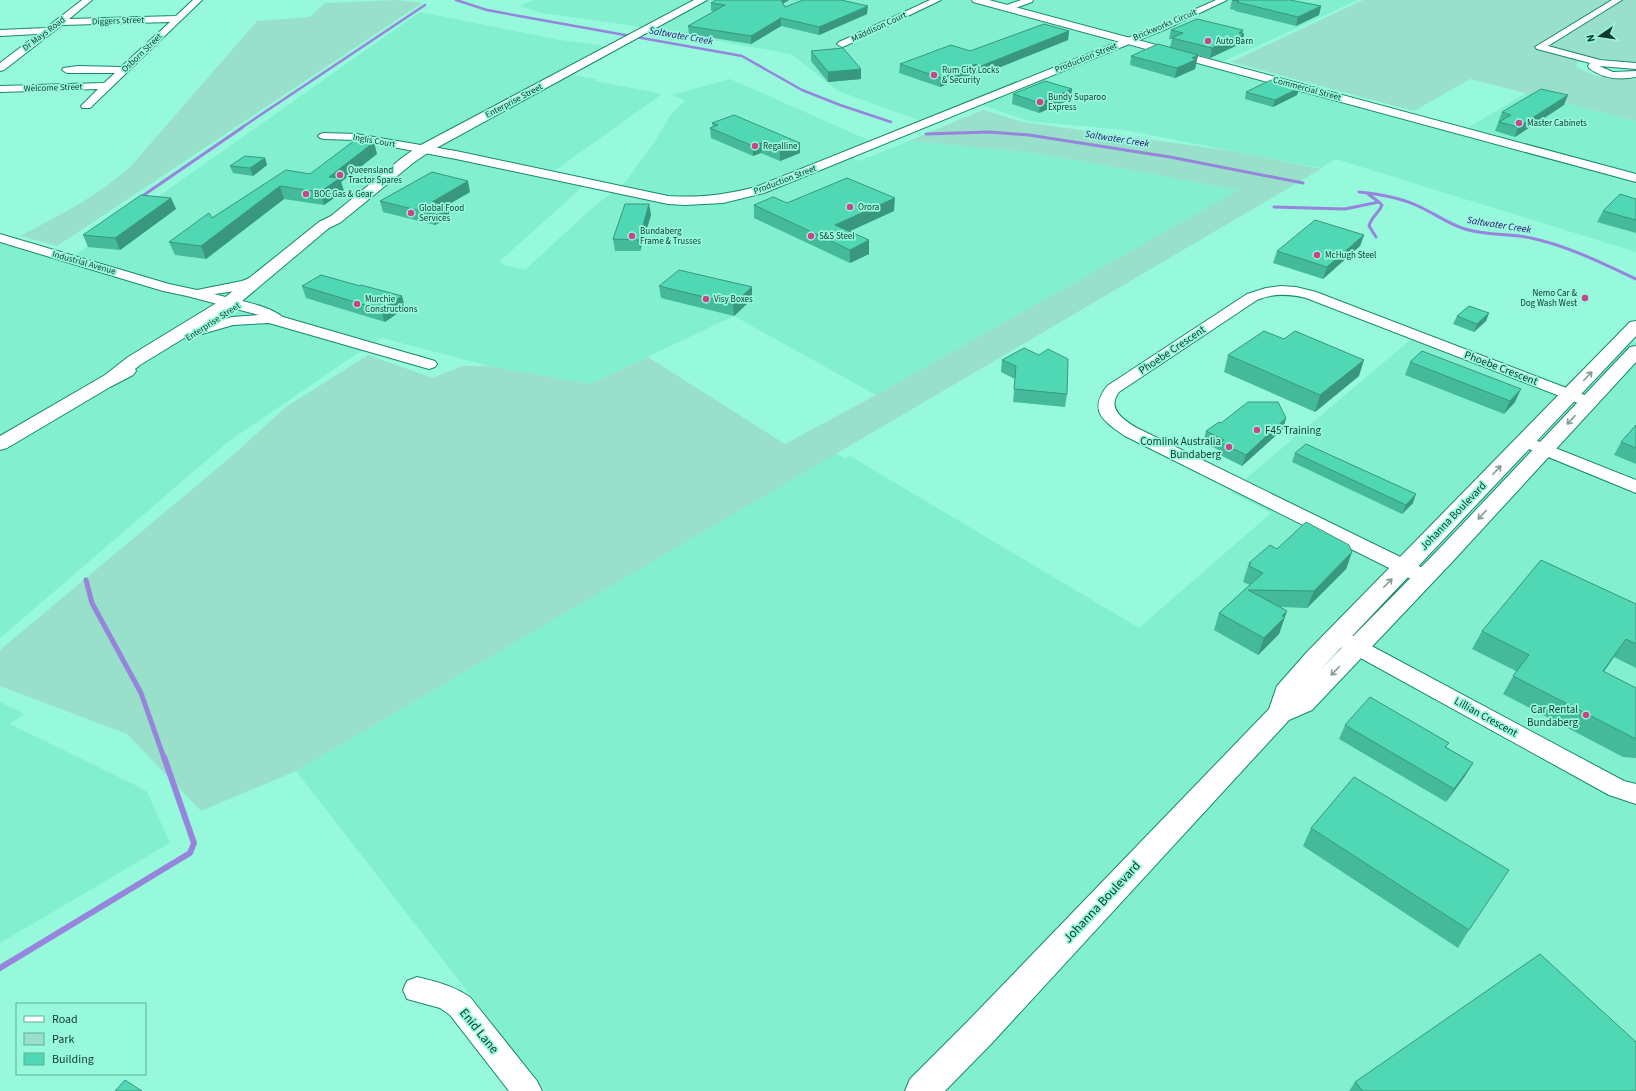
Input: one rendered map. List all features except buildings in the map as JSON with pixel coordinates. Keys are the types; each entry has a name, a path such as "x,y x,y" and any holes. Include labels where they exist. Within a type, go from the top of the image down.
{"street":[{"name":"Dr Mays Road","path":"0,68 88,0"},
{"name":"Osborn Street","path":"86,106 198,0"},
{"name":"Enterprise Street","path":"231,306 257,279 324,225 336,219 408,160 702,0"},
{"name":"Maddison Court","path":"842,44 937,0"},
{"name":"Commercial Street","path":"977,0 1636,178"},
{"path":"1007,8 1029,0"},
{"name":"Brickworks Circuit","path":"1128,41 1223,0"},
{"path":"1618,0 1540,48 1600,63 1636,66"},
{"name":"Diggers Street","path":"59,22 177,19"},
{"path":"0,32 47,31"},
{"name":"Production Street","path":"424,150 456,155 668,200 685,201 723,199 760,190 1128,41"},
{"path":"1600,63 1596,63 1593,66 1604,72 1618,75 1636,74"},
{"path":"67,70 124,70"},
{"name":"Welcome Street","path":"0,89 106,86"},
{"name":"Inglis Court","path":"324,136 356,137 424,150"},
{"name":"Enterprise Street","path":"0,444 113,377 144,363 231,306 333,226 336,219"},
{"name":"Industrial Avenue","path":"0,238 168,288 175,293 195,296 231,306 429,364"},
{"path":"199,327 206,309 195,296 205,292 246,284 257,279"},
{"name":"Phoebe Crescent","path":"1424,577 1131,432 1111,418 1106,407 1107,397 1113,389 1252,297 1265,292 1283,290 1311,295 1579,398"},
{"path":"199,327 232,321 273,319"},
{"name":"Johanna Boulevard","path":"1347,641 1424,577 1544,449 1579,398 1636,326"},
{"name":"Johanna Boulevard","path":"922,1091 980,1032 1280,713 1303,703 1347,641 1403,567 1525,441 1636,351"},
{"path":"1525,441 1636,487"},
{"name":"Lillian Crescent","path":"1347,641 1617,788 1636,794"},
{"name":"Enid Lane","path":"417,990 446,997 460,1006 527,1091"}],"shaded area":[{"path":"533,0 1358,0 1218,64 1463,131 1526,93 1636,121 1636,252 1336,159 1321,168 1124,130 1028,121 976,103 926,123 838,91 791,54 622,24 541,13 520,6"},
{"path":"420,12 560,40 615,47 566,74 597,79 595,81 662,94 550,174 588,182 500,261 503,265 525,270 591,209 626,181 655,141 672,113 685,101 672,95 730,79 875,143 846,156 859,161 909,141 1036,153 1240,190 876,395 734,316 590,384 489,366 382,338 228,442 0,638 0,238 71,258"},
{"path":"1421,331 1565,385 1619,336 1636,342 1636,1091 545,1091 296,771 836,453 845,459 850,456 1139,628 1271,513 1230,492"},
{"path":"0,702 24,714 10,724 147,792 170,843 0,943"}],"green space":[{"path":"397,0 422,3 57,246 20,236 64,213 92,196 131,166 257,21 310,17 325,3"},
{"path":"1363,0 1636,0 1636,63 1592,58 1578,62 1576,66 1597,76 1620,79 1636,79 1636,121 1470,79 1414,111 1231,62"},
{"path":"983,110 1023,122 1239,152 1321,169 296,771 201,811 127,734 0,686 0,650 232,456 286,407 368,355 433,378 462,366 489,366 590,384 648,357 785,444 876,395 1239,190 1036,153 909,141"}],"waterway":[{"name":"Saltwater Creek","path":"456,0 487,10 742,56 802,90 840,105 891,122"},
{"path":"241,128 425,5"},
{"path":"138,199 243,127"},
{"name":"Saltwater Creek","path":"926,134 989,132 1029,135 1170,157 1303,183"},
{"name":"Saltwater Creek","path":"1359,192 1404,200 1465,229 1489,234 1523,236 1545,241 1585,256 1636,279"},
{"path":"1368,194 1379,202"},
{"path":"1274,207 1345,209 1379,202"},
{"path":"1376,237 1369,226 1371,220 1382,205 1379,202"},
{"path":"86,580 92,603 141,693 164,758"},
{"path":"0,968 190,853 194,843 164,757"}],"place":[{"name":"Auto Barn","path":"1208,41"},
{"name":"Rum City Locks & Security","path":"934,75"},
{"name":"Bundy Suparoo Express","path":"1040,102"},
{"name":"Master Cabinets","path":"1519,123"},
{"name":"Regalline","path":"755,146"},
{"name":"Queensland Tractor Spares","path":"340,175"},
{"name":"BOC Gas & Gear","path":"306,194"},
{"name":"Orora","path":"850,207"},
{"name":"Global Food Services","path":"411,213"},
{"name":"Bundaberg Frame & Trusses","path":"632,236"},
{"name":"S&S Steel","path":"811,236"},
{"name":"McHugh Steel","path":"1317,255"},
{"name":"Nemo Car & Dog Wash West","path":"1585,298"},
{"name":"Visy Boxes","path":"706,299"},
{"name":"Murchie Constructions","path":"357,304"},
{"name":"F45 Training","path":"1257,430"},
{"name":"Comlink Australia Bundaberg","path":"1229,447"},
{"name":"Car Rental Bundaberg","path":"1586,715"}]}
